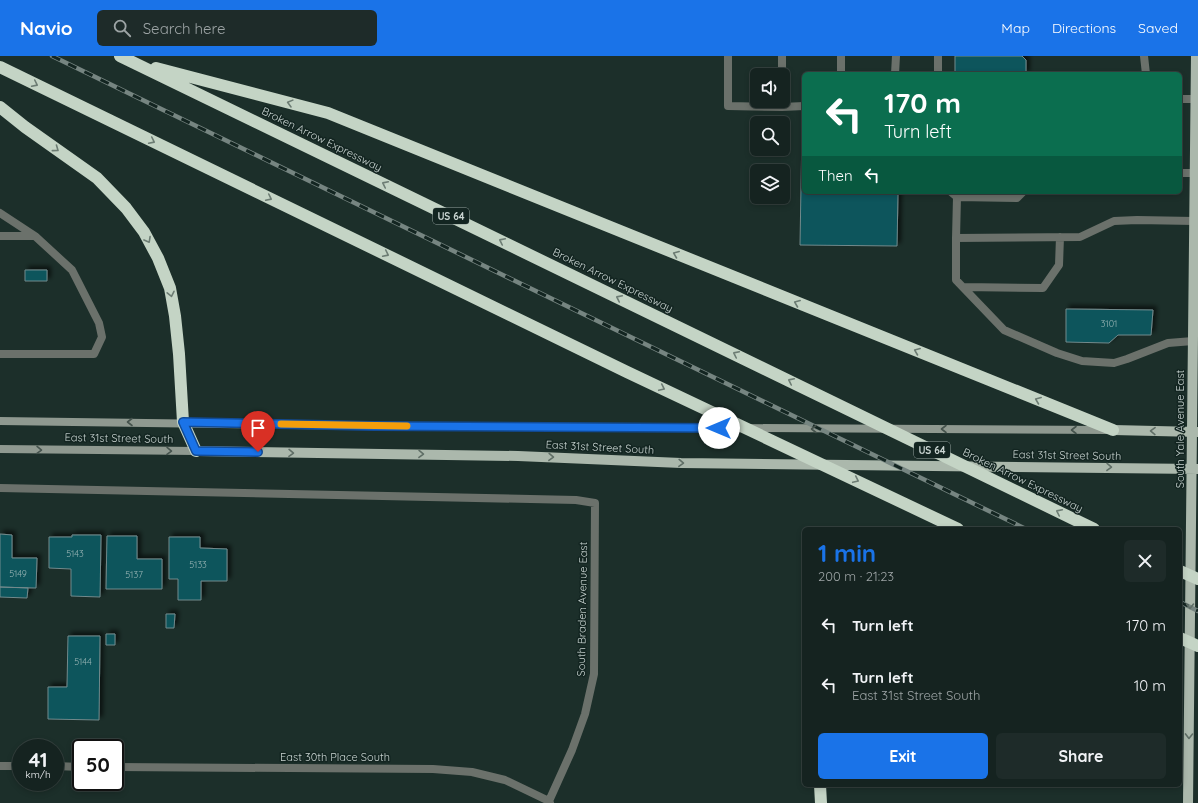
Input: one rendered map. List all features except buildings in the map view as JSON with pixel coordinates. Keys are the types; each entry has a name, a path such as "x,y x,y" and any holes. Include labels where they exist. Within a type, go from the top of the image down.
{"highway":[{"name":"Broken Arrow Expressway","path":"125,58 1090,527"},
{"path":"125,58 328,113 1113,430"},
{"path":"0,67 627,372 954,527"},
{"path":"0,107 25,127 97,178 126,208 144,232 158,258 170,288 179,354 183,422 196,451"},
{"path":"1182,571 1198,579"},
{"path":"1182,639 1198,646"},
{"path":"820,787 822,803"}],"main road":[{"name":"South Yale Avenue East","path":"1188,803 1195,469 1193,341 1196,56"},
{"name":"East 31st Street South","path":"0,421 183,422 381,426 1113,430 1195,432"},
{"name":"East 31st Street South","path":"0,449 518,456 681,463 1195,469"}],"street":[{"path":"728,56 728,106 750,105"},
{"path":"782,56 782,68"},
{"path":"841,56 841,72"},
{"path":"895,72 896,56"},
{"path":"938,56 938,72"},
{"path":"1144,56 1146,72"},
{"path":"1182,99 1196,99"},
{"path":"790,105 802,106"},
{"path":"1182,173 1194,173"},
{"path":"1021,194 1017,198 954,195 956,280 1004,330 1057,353 1082,361 1114,363 1168,343 1193,341"},
{"path":"0,213 35,236 72,270 99,323 102,337 94,354 0,354"},
{"path":"956,238 1080,237 1114,221 1137,220 1194,222"},
{"path":"0,236 35,236"},
{"path":"963,287 1044,288 1060,265 1060,237"},
{"name":"South Braden Avenue East","path":"0,488 576,500 595,503 594,674 585,714 572,750 549,802"},
{"path":"0,766 12,766"},
{"name":"East 30th Place South","path":"124,767 432,769 472,772 506,780 549,802"}],"railway":[{"path":"52,56 1022,527"},
{"path":"1182,603 1198,611"}],"slow traffic":[{"path":"281,424 407,426"}],"route":[{"path":"258,452 196,451 183,422 373,426 719,428"}]}
